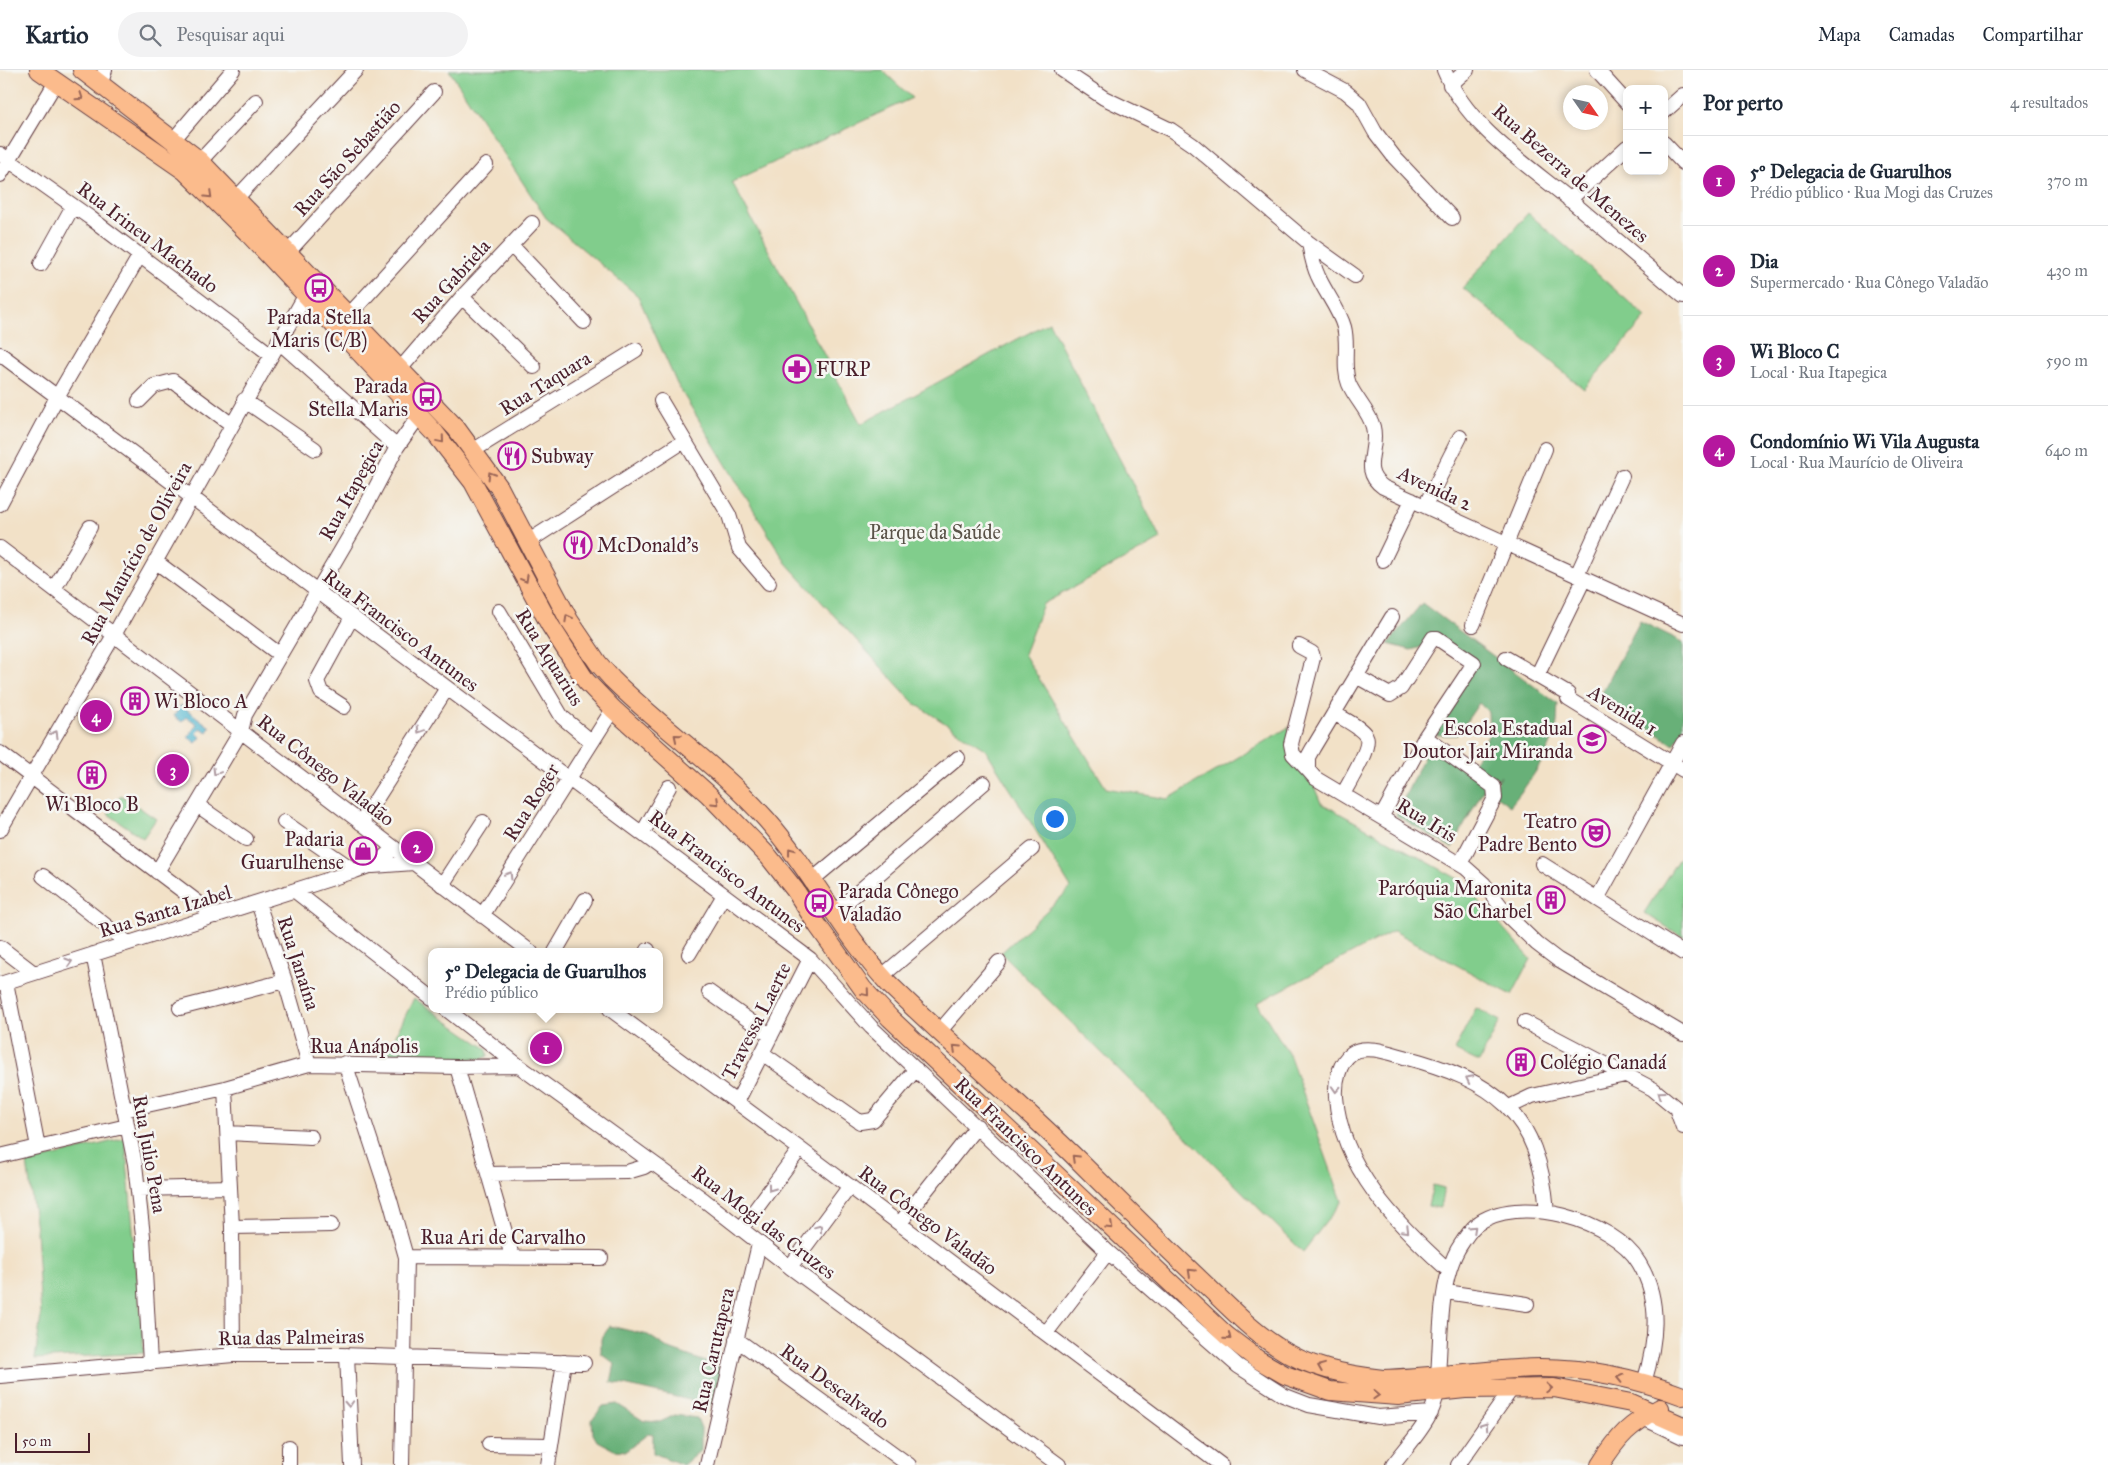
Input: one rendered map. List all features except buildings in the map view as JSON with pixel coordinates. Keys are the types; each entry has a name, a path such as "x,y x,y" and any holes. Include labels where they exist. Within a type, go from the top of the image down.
{"main road":[{"path":"39,70 170,159 231,204 289,251 401,368 474,450 499,487 569,620 598,663 624,690 750,802 781,838 882,976 939,1032 1077,1159 1166,1249 1241,1318 1276,1346 1291,1355 1332,1372 1439,1384 1465,1389 1554,1388 1624,1402 1648,1415 1683,1426"},
{"path":"82,70 103,76 200,161 231,204 305,296 451,451 473,482 569,656 591,687 708,794 750,836 796,890 818,926 871,998 1227,1336 1257,1359 1292,1378 1330,1391 1398,1396 1439,1384 1540,1368 1567,1369 1644,1383 1683,1397"},
{"path":"991,1114 1008,1096"},
{"path":"1600,1465 1617,1438 1648,1415 1683,1397"}],"street":[{"path":"174,139 233,70"},
{"path":"231,204 356,70"},
{"path":"1062,70 1104,98 1171,130 1193,145 1309,243 1355,276"},
{"path":"1305,70 1345,91 1359,103 1375,132 1395,158 1452,218"},
{"name":"Rua Bezerra de Menezes","path":"1444,70 1450,85 1466,107 1497,140 1683,296"},
{"path":"1450,85 1467,70"},
{"path":"1596,70 1623,99"},
{"path":"0,175 4,157 56,82"},
{"name":"Rua São Sebastião","path":"289,251 434,92"},
{"path":"1668,108 1683,95"},
{"path":"200,161 256,101"},
{"path":"1668,147 1683,164"},
{"path":"1569,200 1623,151"},
{"name":"Rua Irineu Machado","path":"4,157 140,255 270,354"},
{"path":"349,315 486,165"},
{"path":"41,264 73,206"},
{"name":"Rua Gabriela","path":"401,368 462,297 532,223"},
{"name":"Avenida 2","path":"1309,243 1318,276 1334,304 1344,328 1348,382 1355,397 1369,415 1374,430 1371,473 1374,481 1383,487 1683,624"},
{"path":"511,246 584,322"},
{"path":"0,504 57,397 140,255"},
{"name":"Rua Maurício de Oliveira","path":"0,830 114,634 244,400 305,296"},
{"path":"462,297 534,367"},
{"path":"278,341 397,447"},
{"name":"Rua Taquara","path":"474,450 636,350"},
{"name":"Rua Francisco Antunes","path":"0,354 316,592 643,832 724,895 810,958 871,1027 1108,1252 1232,1362 1261,1383 1282,1395 1309,1405 1348,1414 1378,1417 1432,1413"},
{"path":"140,401 154,386 173,381 231,424"},
{"path":"244,400 315,450"},
{"path":"660,402 729,515 739,548 768,583"},
{"name":"Rua Itapegica","path":"157,872 242,730 245,715 370,500 397,447 419,416"},
{"path":"1425,506 1460,436"},
{"path":"529,541 684,441"},
{"path":"1474,624 1545,449"},
{"path":"1537,676 1622,476"},
{"path":"1383,560 1412,500"},
{"path":"54,589 90,527"},
{"name":"Rua Cônego Valadão","path":"0,548 526,948"},
{"path":"155,561 279,654"},
{"name":"Rua Aquarius","path":"499,611 562,717 592,742"},
{"path":"344,707 322,692 317,680 352,617"},
{"path":"1308,770 1308,757 1392,617"},
{"path":"1356,676 1390,695 1395,693 1401,688 1433,638 1437,638 1472,660 1474,667 1425,737 1382,816"},
{"name":"Rua Iris","path":"1299,646 1312,653 1313,658 1291,744 1293,754 1308,770 1316,778 1460,864 1484,884 1508,917 1537,944 1558,960 1683,1034"},
{"name":"Avenida 1","path":"1506,658 1677,767"},
{"path":"361,823 447,688"},
{"name":"Rua Roger","path":"482,916 613,709"},
{"path":"1334,714 1366,734 1368,741 1366,750 1343,794"},
{"path":"1425,737 1494,786 1496,791 1495,798 1460,864"},
{"path":"1597,899 1677,767 1683,742"},
{"path":"0,753 216,916"},
{"path":"812,880 958,758"},
{"path":"835,912 984,783"},
{"path":"643,832 669,787"},
{"path":"197,805 246,839"},
{"path":"284,822 355,871"},
{"path":"442,885 483,822"},
{"name":"Rua Santa Izabel","path":"3,983 370,866 385,857 394,848"},
{"path":"882,976 1032,849"},
{"name":"Rua Santa Izabel","path":"370,866 414,863"},
{"path":"1542,864 1683,953"},
{"path":"43,876 128,944"},
{"path":"295,891 428,995"},
{"path":"689,954 724,895"},
{"path":"557,948 585,900"},
{"name":"Rua Janaína","path":"258,903 285,981 309,1064"},
{"path":"0,947 34,973"},
{"name":"Rua Julio Pena","path":"93,954 138,1189 143,1236 150,1364"},
{"name":"Travessa Laerte","path":"737,1102 810,958"},
{"path":"939,1032 1000,962"},
{"path":"180,1008 285,981"},
{"path":"3,983 38,1147"},
{"path":"710,992 771,1036"},
{"name":"Rua Mogi das Cruzes","path":"451,1013 519,1066 1058,1465"},
{"name":"Rua Cônego Valadão","path":"617,1013 1221,1465"},
{"path":"1525,1022 1667,1098 1676,1108 1683,1127"},
{"path":"1448,1270 1401,1225 1380,1200 1360,1170 1343,1136 1337,1115 1335,1089 1338,1073 1345,1060 1353,1052 1374,1050 1450,1070 1472,1080 1508,1106 1517,1116 1535,1147 1542,1173 1547,1211"},
{"path":"762,1052 857,1121 867,1123 873,1120 916,1069"},
{"path":"345,1063 390,1200 406,1257 402,1465"},
{"name":"Rua Anápolis","path":"124,1110 225,1088 309,1064 345,1063 457,1067 519,1066"},
{"path":"457,1067 512,1256"},
{"path":"1508,1106 1532,1096 1625,1075"},
{"path":"225,1088 232,1227 233,1355"},
{"path":"0,1156 127,1126"},
{"path":"900,1224 976,1126"},
{"path":"228,1133 311,1137"},
{"path":"741,1229 800,1149"},
{"path":"488,1174 627,1172 644,1167 650,1163"},
{"path":"790,1267 850,1186"},
{"path":"138,1189 230,1187"},
{"path":"1393,1465 1432,1413 1439,1384 1448,1270 1458,1250 1477,1225 1492,1217 1547,1211 1594,1226 1615,1237 1638,1261 1646,1275 1656,1324 1652,1356 1644,1383"},
{"path":"232,1227 331,1225"},
{"name":"Rua Carutapera","path":"707,1465 760,1244"},
{"path":"1046,1333 1108,1252"},
{"name":"Rua Ari de Carvalho","path":"406,1257 512,1256 601,1258"},
{"path":"1446,1292 1527,1304"},
{"name":"Rua Descalvado","path":"736,1339 909,1465"},
{"name":"Rua das Palmeiras","path":"0,1376 150,1364 233,1355 346,1355 584,1363"},
{"path":"346,1355 352,1465"},
{"path":"548,1465 564,1362"},
{"path":"1458,1465 1513,1387"},
{"path":"1407,1415 1420,1429"},
{"path":"1648,1415 1683,1437"},
{"path":"489,1444 550,1445"},
{"path":"289,1447 289,1465"}],"green space":[{"name":"Parque da Saúde","path":"449,70 882,70 912,98 732,182 861,424 1049,322 1161,539 1043,604 1024,654 1106,788 1168,799 1289,727 1321,803 1460,880 1531,959 1512,995 1394,931 1257,1003 1289,1054 1342,1201 1303,1252 1001,953 1071,888 986,750 914,703 786,563 677,384 638,296 546,218"},
{"path":"1528,213 1646,317 1584,389 1463,288"},
{"path":"1422,603 1558,704 1557,725 1553,738 1543,759 1524,788 1510,806 1491,792 1501,776 1482,792 1452,848 1396,815 1429,746 1474,761 1489,734 1488,712 1479,703 1457,735 1437,735 1435,731 1472,666 1436,643 1411,650 1388,644"},
{"path":"1640,621 1683,642 1683,729 1674,745 1600,696"},
{"path":"121,795 156,819 143,838 108,814"},
{"path":"1683,852 1683,937 1644,913"},
{"path":"414,998 428,1008 428,1013 436,1013 483,1046 487,1050 488,1056 480,1059 454,1060 387,1053"},
{"path":"1476,1008 1500,1021 1479,1062 1454,1050"},
{"path":"125,1138 144,1353 35,1359 41,1316 36,1229 27,1163"},
{"path":"1433,1185 1444,1188 1440,1208 1428,1206"},
{"path":"610,1326 648,1335 669,1349 723,1368 711,1405 611,1382 615,1364 601,1353 601,1339"},
{"path":"617,1404 644,1421 660,1422 675,1415 697,1418 701,1428 701,1450 683,1465 653,1453 653,1434 649,1433 626,1451 614,1450 597,1441 593,1434 592,1420 603,1406"}],"water":[{"path":"181,705 210,727 207,732 201,728 197,733 201,737 196,743 188,737 197,724 187,717 182,722 174,716"}],"place":[{"name":"Parada Stella Maris (C/B)","path":"319,288"},
{"name":"FURP","path":"797,369"},
{"name":"Parada Stella Maris","path":"427,397"},
{"name":"Subway","path":"512,456"},
{"name":"McDonald's","path":"578,545"},
{"name":"Wi Bloco A","path":"135,701"},
{"name":"Condomínio Wi Vila Augusta","path":"96,716"},
{"name":"Escola Estadual Doutor Jair Miranda","path":"1592,739"},
{"name":"Wi Bloco C","path":"173,770"},
{"name":"Wi Bloco B","path":"92,775"},
{"name":"Teatro Padre Bento","path":"1596,833"},
{"name":"Dia","path":"417,847"},
{"name":"Padaria Guarulhense","path":"363,851"},
{"name":"Paróquia Maronita São Charbel","path":"1551,900"},
{"name":"Parada Cônego Valadão","path":"819,903"},
{"name":"5º Delegacia de Guarulhos","path":"546,1048"},
{"name":"Colégio Canadá","path":"1521,1062"}]}
